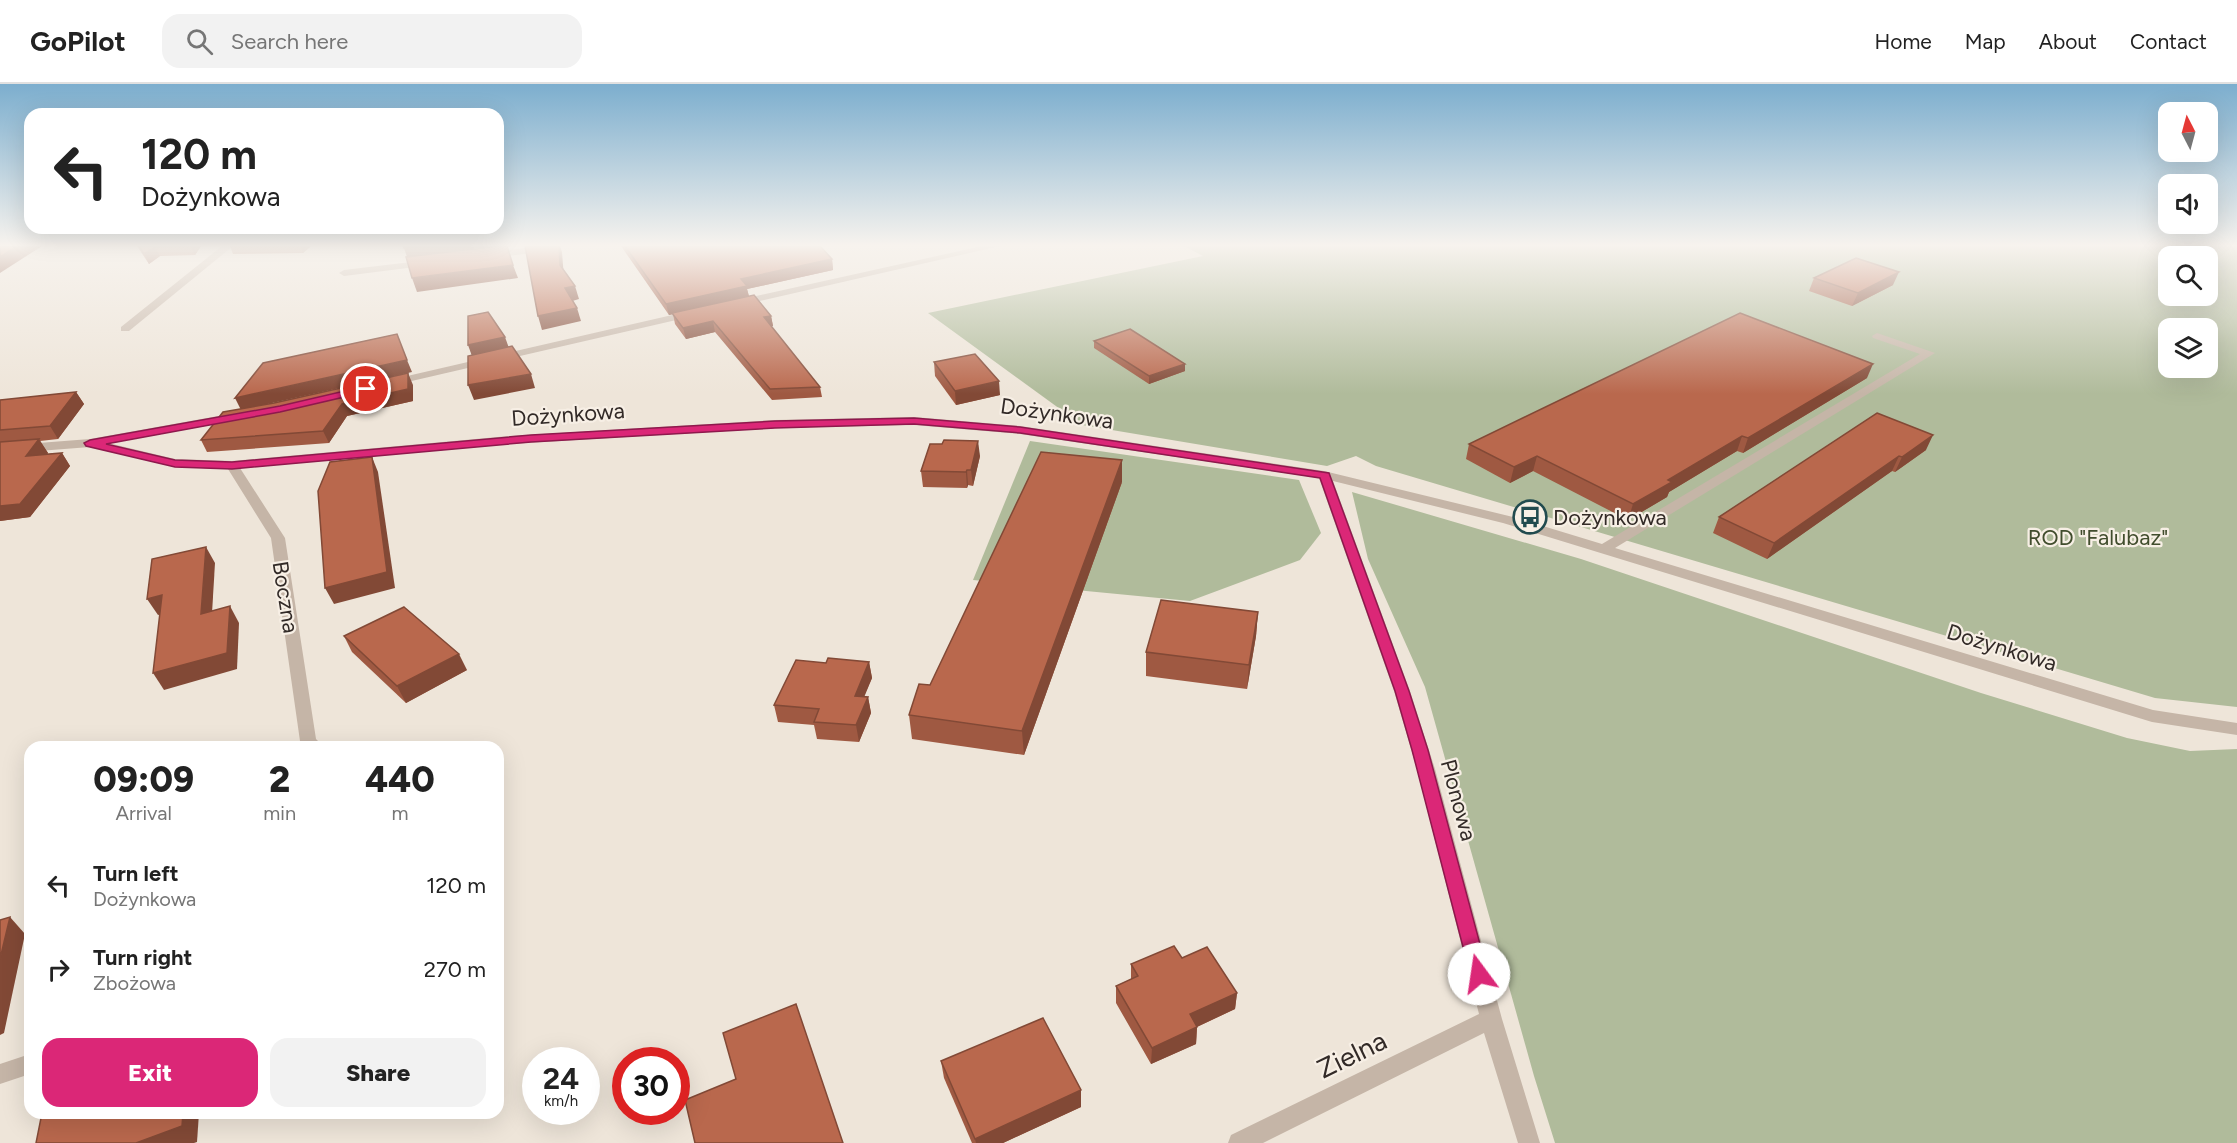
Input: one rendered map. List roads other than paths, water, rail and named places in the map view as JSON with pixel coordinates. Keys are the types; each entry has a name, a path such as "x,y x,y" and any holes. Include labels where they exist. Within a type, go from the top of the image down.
{"street":[{"path":"125,329 167,295"},
{"path":"383,385 773,295"},
{"path":"1603,549 1929,353 1877,336"},
{"path":"0,450 90,443 247,415"},
{"name":"Dożynkowa","path":"90,443 175,463 232,465 509,440 775,424 914,421 1020,430 1324,475 1508,520 2152,716 2237,729"},
{"name":"Boczna","path":"232,465 278,538 309,741"},
{"name":"Plonowa","path":"1324,475 1402,691 1426,769 1491,1019 1529,1143"},
{"name":"Zielna","path":"1239,1143 1491,1019"},
{"path":"0,1074 24,1066"}],"place":[{"name":"Dożynkowa","path":"1530,517"}],"park label":[{"name":"ROD \"Falubaz\"","path":"2098,537"}]}
